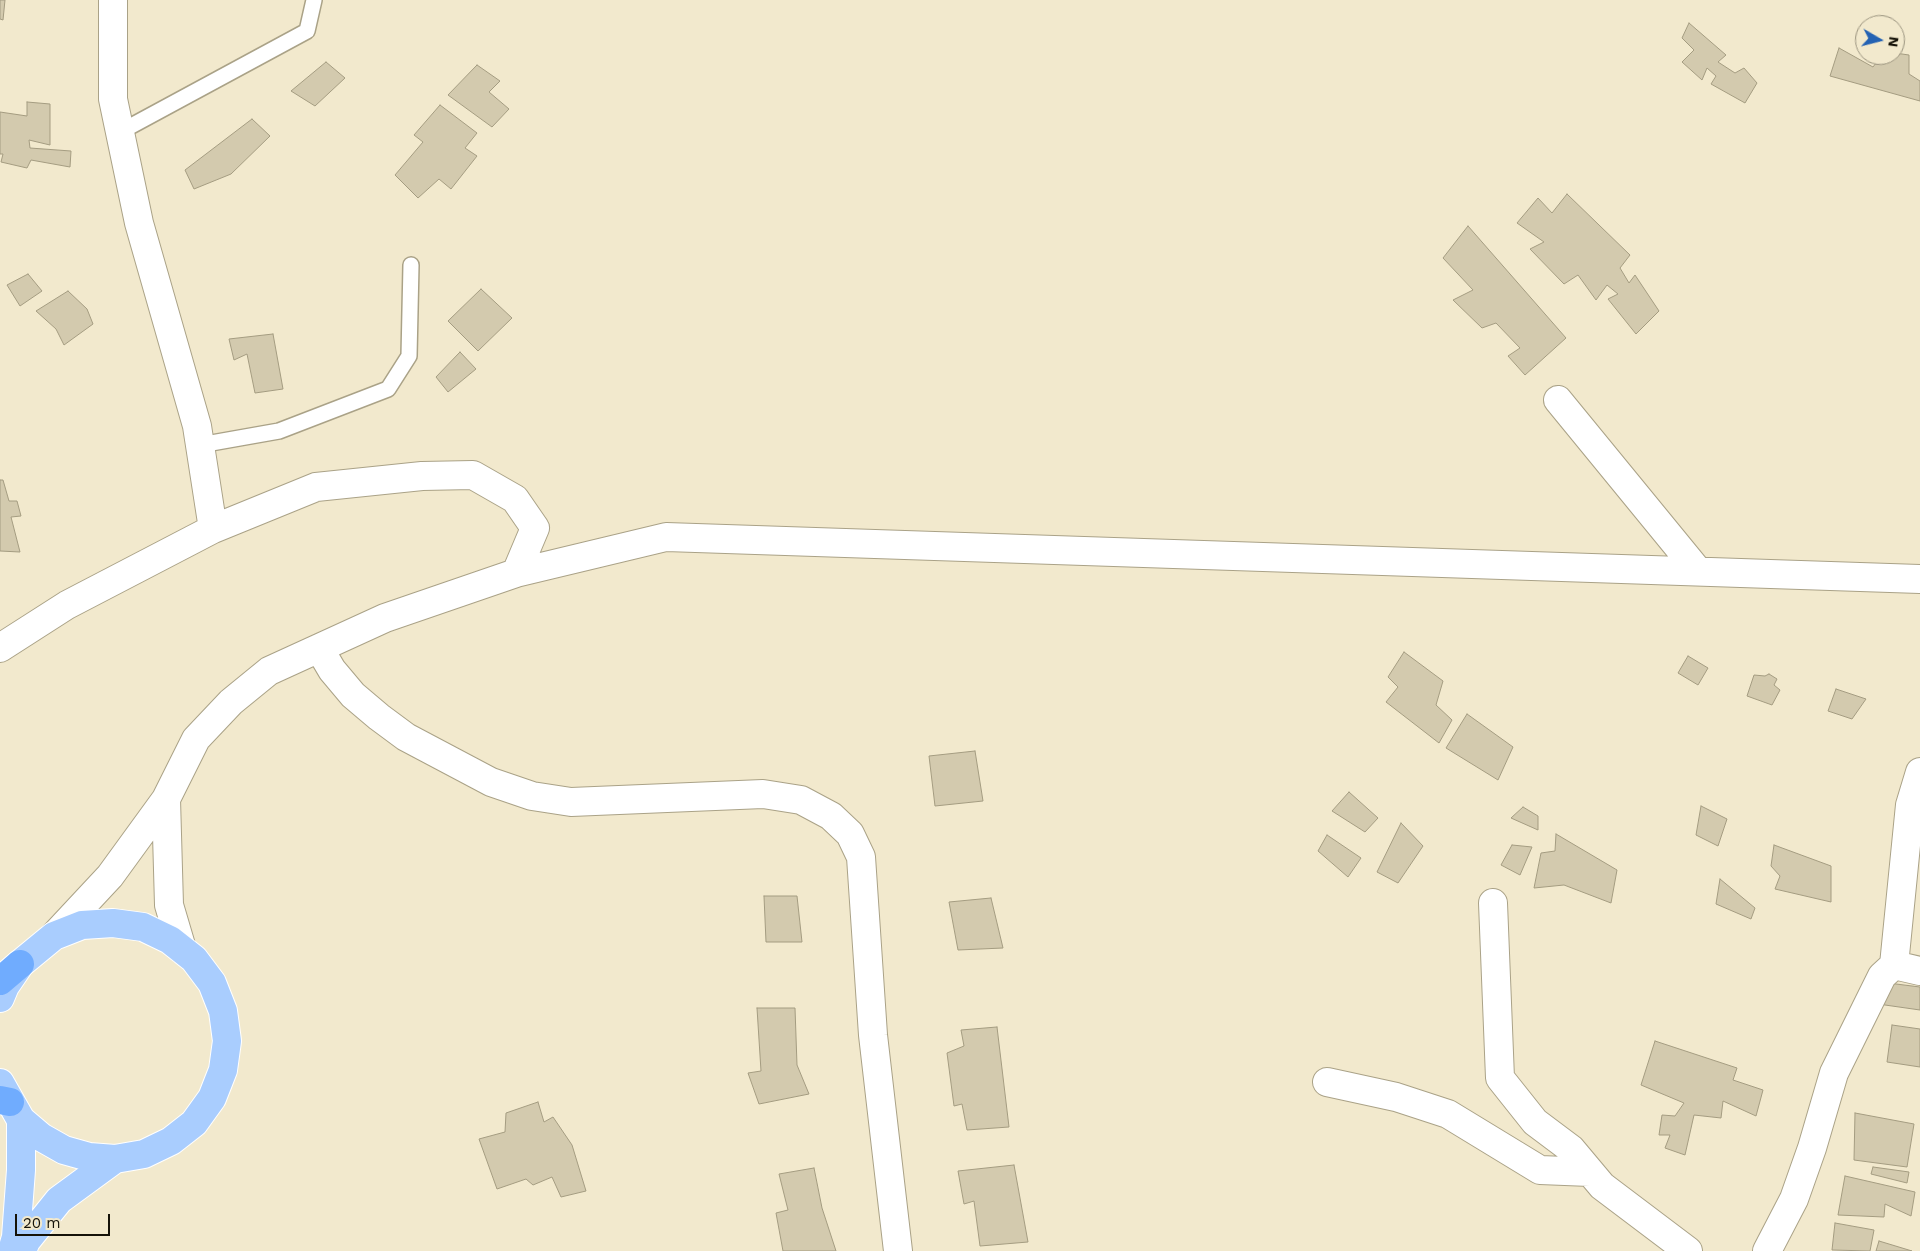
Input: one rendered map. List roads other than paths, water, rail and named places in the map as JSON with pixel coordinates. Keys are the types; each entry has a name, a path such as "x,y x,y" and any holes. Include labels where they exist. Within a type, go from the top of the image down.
{"highway":[{"path":"0,981 20,964"}],"main road":[{"path":"0,998 5,986 20,964 54,936 82,926 112,922 143,927 170,940 182,949 194,959 212,983 223,1011 227,1040 224,1070 212,1098 194,1122 171,1141 144,1154 115,1159 88,1157 64,1150 41,1137 8,1101"},
{"path":"8,1101 20,1180 16,1237 12,1251"},
{"path":"22,1251 26,1242 59,1200 115,1159"}],"street":[{"path":"113,0 113,99 139,223 197,426 213,529"},
{"path":"1558,400 1698,571"},
{"path":"0,648 67,605 213,529 316,487 422,476 473,475 516,499 535,528 516,573"},
{"path":"54,936 110,876 166,798 196,739 231,702 269,671 385,618 516,573 666,537 1920,579"},
{"path":"319,648 332,670 353,695 406,737 491,782 524,794 571,802 763,794 801,800 831,816 850,834 861,857 873,1035 898,1251"},
{"path":"1767,1251 1794,1200 1834,1073 1882,976 1907,968 1910,805 1920,772"},
{"path":"166,798 169,905 182,949"},
{"path":"1493,903 1500,1078 1535,1122 1571,1149 1602,1186 1688,1251"},
{"path":"1327,1082 1396,1097 1448,1114 1540,1170 1590,1172"}],"lane":[{"path":"120,132 307,31 314,0"},
{"path":"200,445 279,431 388,389 409,356 411,265"}]}
